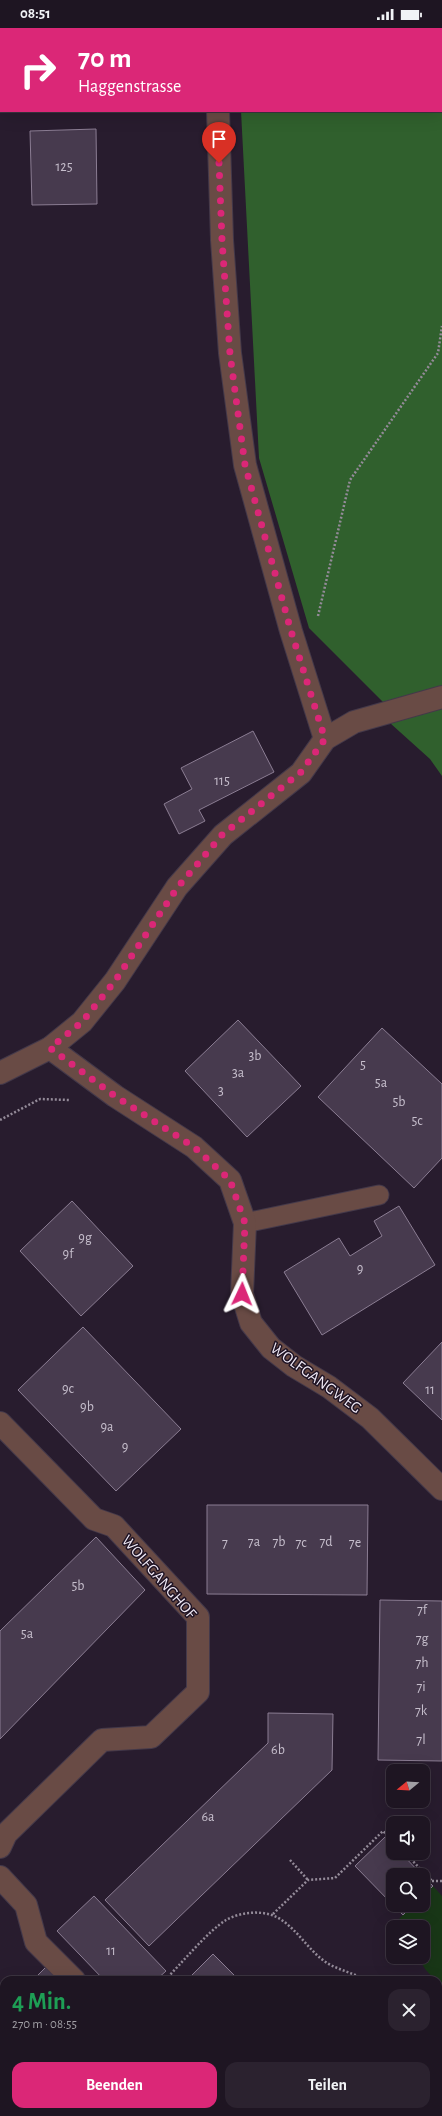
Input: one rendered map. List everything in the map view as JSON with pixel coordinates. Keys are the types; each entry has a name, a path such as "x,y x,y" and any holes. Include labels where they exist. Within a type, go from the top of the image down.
{"street":[{"path":"218,112 222,240 230,354 245,465 291,631 325,739"},
{"path":"0,1073 50,1048 82,1022 115,981 177,888 222,835 301,772 325,739 354,722 442,697"},
{"name":"WOLFGANGWEG","path":"50,1048 115,1096 194,1147 230,1180 245,1223 242,1294 251,1323 272,1348 294,1366 329,1387 370,1418 442,1489"},
{"name":"WOLFGANGHOF","path":"0,1423 94,1519 114,1526 198,1617 198,1692 151,1737 102,1740 6,1834 0,1847"},
{"path":"0,1878 26,1905 36,1942 70,1976"}],"lane":[{"path":"245,1223 379,1195"}],"path":[{"path":"317,618 350,480 438,353 442,326"},
{"path":"0,1120 40,1099 70,1100 77,1102"},
{"path":"272,1914 308,1880 335,1878 383,1831 386,1834"},
{"path":"290,1860 308,1880"},
{"path":"412,1860 432,1881 442,1881"},
{"path":"169,1976 216,1928 226,1920 248,1914 272,1914 292,1927 310,1948 327,1963 357,1976"}],"green space":[{"path":"241,112 442,112 442,776 430,759 390,723 384,703 309,628 259,458"},
{"path":"433,1886 442,1896 442,1976 431,1976 422,1964 430,1964 430,1920 398,1920 406,1912 430,1912 430,1889"}],"building":[{"path":"96,129 97,204 32,205 30,131"},
{"path":"253,731 274,772 199,810 205,821 179,834 164,804 192,789 181,768"},
{"path":"238,1020 301,1086 247,1137 185,1071"},
{"path":"382,1028 442,1084 442,1158 414,1188 318,1097"},
{"path":"72,1201 133,1266 81,1316 20,1251"},
{"path":"399,1206 435,1265 322,1335 284,1272 339,1238 350,1256 382,1236 374,1221"},
{"path":"83,1327 181,1429 116,1491 18,1390"},
{"path":"442,1342 442,1420 403,1383"},
{"path":"207,1505 368,1505 367,1595 207,1594"},
{"path":"96,1537 145,1590 0,1739 0,1631"},
{"path":"380,1600 442,1601 442,1761 378,1760"},
{"path":"268,1713 333,1714 332,1770 149,1946 105,1900 268,1743"},
{"path":"385,1837 386,1860 408,1860 415,1868 386,1868 386,1898 355,1866"},
{"path":"94,1896 166,1971 160,1976 100,1976 57,1931"},
{"path":"213,1954 235,1976 191,1976"},
{"path":"48,1965 58,1976 37,1976"}],"route":[{"path":"219,163 222,240 230,354 245,465 291,631 325,739 301,772 222,835 177,888 115,981 82,1022 50,1048 115,1096 194,1147 230,1180 245,1223 242,1294"}]}
